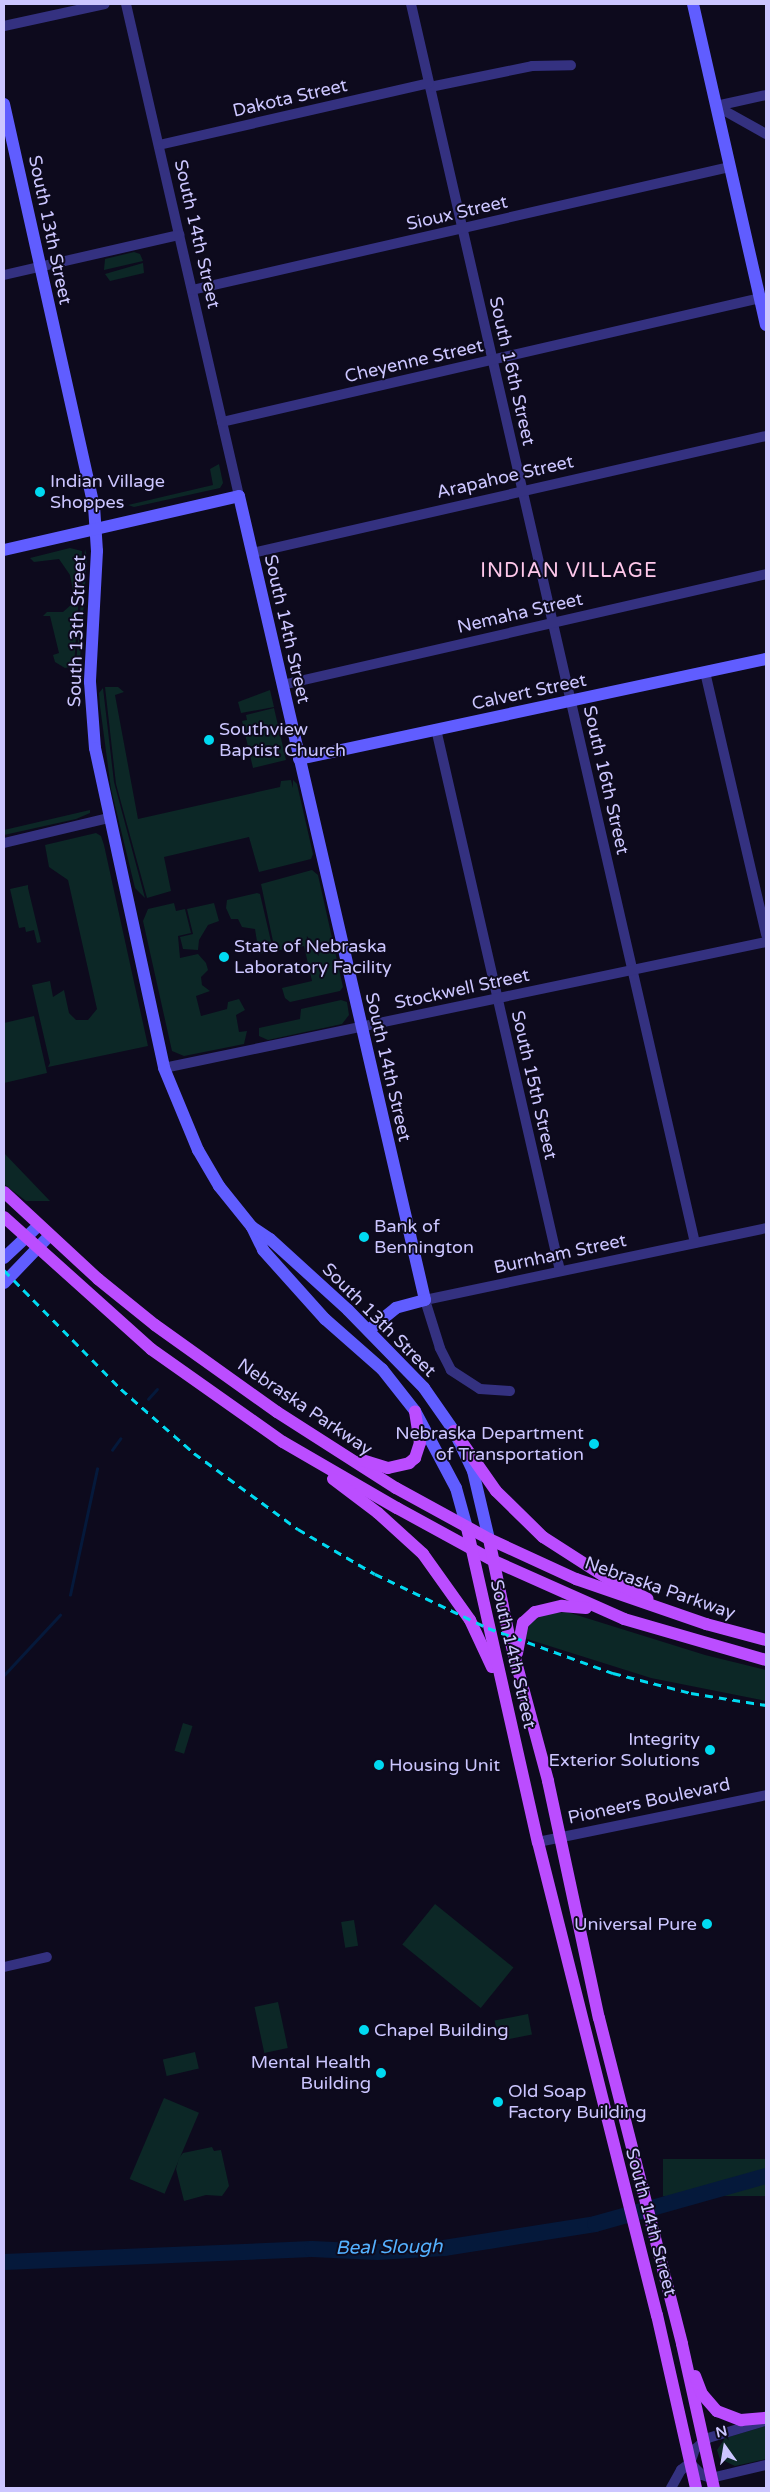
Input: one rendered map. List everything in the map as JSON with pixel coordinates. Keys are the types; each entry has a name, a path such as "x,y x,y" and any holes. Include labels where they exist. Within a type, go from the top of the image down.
{"main road":[{"path":"693,4 766,325"},
{"name":"South 13th Street","path":"4,104 8,143 40,266 96,529 91,705 108,818 164,1068 198,1150 220,1186 252,1228 263,1250 290,1282 354,1346 382,1369 415,1411 456,1488 467,1528"},
{"path":"4,550 239,496"},
{"name":"South 14th Street","path":"239,496 360,1027 425,1300"},
{"name":"Calvert Street","path":"299,759 766,660"},
{"name":"Nebraska Parkway","path":"4,1192 50,1235 155,1325 277,1412 467,1528 576,1579 691,1619 766,1640"},
{"name":"Nebraska Parkway","path":"4,1217 152,1349 283,1442 494,1561 624,1619 766,1660"},
{"path":"4,1258 39,1224"},
{"name":"South 13th Street","path":"252,1228 270,1239 368,1330 424,1388 454,1431 473,1471 489,1539"},
{"path":"4,1284 50,1235"},
{"name":"Burnham Street","path":"368,1330 388,1313 409,1303 425,1300"},
{"path":"344,1454 388,1468 409,1464 418,1451 420,1443 415,1411"},
{"path":"454,1431 496,1491 543,1536 610,1580 691,1619"},
{"path":"283,1442 378,1512 423,1554 470,1620 511,1719"},
{"name":"South 14th Street","path":"467,1528 479,1590 511,1719 538,1842 696,2488"},
{"name":"South 14th Street","path":"489,1539 509,1636 517,1660 559,1838 599,2018 658,2243 712,2483"},
{"path":"517,1660 523,1623 542,1608 575,1606 624,1619"},
{"path":"682,2344 708,2404 732,2418 766,2420"}],"street":[{"path":"4,26 105,4"},
{"name":"South 14th Street","path":"126,4 239,496"},
{"name":"South 16th Street","path":"411,4 695,1243"},
{"name":"Dakota Street","path":"159,145 430,85 532,66 571,65"},
{"path":"716,106 766,95"},
{"path":"716,106 766,134"},
{"name":"Sioux Street","path":"192,290 730,166"},
{"path":"4,275 179,235"},
{"name":"Cheyenne Street","path":"222,422 760,298"},
{"name":"Arapahoe Street","path":"252,553 766,436"},
{"name":"Nemaha Street","path":"282,685 766,574"},
{"path":"705,672 766,935"},
{"name":"South 15th Street","path":"436,730 560,1271"},
{"path":"4,842 108,818"},
{"name":"Stockwell Street","path":"164,1068 766,942"},
{"name":"Burnham Street","path":"425,1300 766,1228"},
{"name":"South 14th Street","path":"425,1300 440,1348 451,1370 480,1389 510,1391"},
{"name":"Pioneers Boulevard","path":"538,1842 766,1794"},
{"path":"4,1967 47,1957"},
{"path":"671,2488 681,2470 690,2463 695,2450 702,2442 766,2420"},
{"path":"690,2463 712,2483 766,2465"}],"green space":[{"path":"134,252 140,254 143,261 104,270 105,259"},
{"path":"143,263 144,273 110,281 105,274"},
{"path":"219,464 223,483 220,488 134,507 128,505 213,485 210,469"},
{"path":"70,548 82,551 74,666 65,668 55,662 53,655 59,653 50,616 43,616 47,612 63,612 72,604 74,595 70,575 59,559 34,562 30,558"},
{"path":"85,549 87,557 80,659 76,665"},
{"path":"105,687 118,687 124,692 115,695 138,819 280,787 281,781 291,780 293,788 293,780 297,784 313,854 311,859 259,872 249,837 164,857 171,891 147,898 116,784"},
{"path":"103,688 114,782 145,898 135,888 111,789 100,706 99,693"},
{"path":"270,690 274,707 241,713 238,702"},
{"path":"274,708 286,760 253,768 242,721 247,720 246,715"},
{"path":"90,810 90,813 76,819 4,835 4,830"},
{"path":"96,833 101,836 104,845 148,1046 48,1067 50,1063 32,985 50,981 53,997 64,990 69,1013 76,1020 88,1020 97,1009 68,880 49,867 45,845"},
{"path":"312,870 318,875 343,987 340,991 290,1002 285,998 282,988 312,981 304,946 275,951 261,884"},
{"path":"28,885 41,942 37,943 34,930 26,932 25,927 19,928 10,889"},
{"path":"257,893 260,894 273,950 259,954 255,929 242,927 238,919 231,919 226,908 227,900"},
{"path":"174,903 176,911 185,909 191,933 178,936 180,958 198,954 206,963 208,970 201,977 202,985 210,991 196,996 201,1016 227,1009 228,1002 239,999 245,1010 236,1015 239,1032 247,1031 244,1044 184,1056 172,1051 143,921 148,909"},
{"path":"214,903 219,921 208,925 199,940 198,950 183,949 180,937 193,934 187,909"},
{"path":"341,1000 347,1002 349,1015 342,1024 268,1040 259,1036 259,1028 300,1019 301,1009"},
{"path":"34,1016 47,1073 4,1083 4,1023"},
{"path":"4,1153 50,1201 26,1201 4,1184"},
{"path":"567,1612 705,1655 766,1670 766,1701 651,1678 524,1638 530,1624 543,1614"},
{"path":"183,1723 193,1726 184,1754 175,1751"},
{"path":"435,1904 513,1968 481,2008 402,1944"},
{"path":"354,1920 358,1946 345,1948 341,1922"},
{"path":"278,2002 288,2048 264,2053 255,2007"},
{"path":"528,2014 532,2035 499,2041 495,2020"},
{"path":"195,2052 199,2069 167,2076 163,2059"},
{"path":"164,2098 199,2113 165,2194 130,2179"},
{"path":"212,2147 214,2151 221,2150 229,2186 222,2196 206,2195 184,2201 176,2169 179,2158 183,2153"},
{"path":"663,2159 766,2159 766,2196 663,2196"},
{"path":"766,2426 766,2459 735,2466 720,2459 717,2450 725,2438"}],"waterway":[{"path":"148,1399 157,1389"},
{"path":"112,1450 120,1439"},
{"path":"70,1595 97,1469"},
{"path":"4,1675 60,1615"},
{"name":"Beal Slough","path":"4,2262 312,2249 377,2252 444,2248 595,2224 766,2176"}],"railway":[{"path":"4,1270 121,1389 194,1453 298,1529 375,1574 488,1628 613,1673 691,1693 766,1705"}],"place":[{"name":"Indian Village Shoppes","path":"40,492"},
{"name":"Southview Baptist Church","path":"209,740"},
{"name":"State of Nebraska Laboratory Facility","path":"224,957"},
{"name":"Bank of Bennington","path":"364,1237"},
{"name":"Nebraska Department of Transportation","path":"594,1444"},
{"name":"Integrity Exterior Solutions","path":"710,1750"},
{"name":"Housing Unit","path":"379,1765"},
{"name":"Universal Pure","path":"707,1924"},
{"name":"Chapel Building","path":"364,2030"},
{"name":"Mental Health Building","path":"381,2073"},
{"name":"Old Soap Factory Building","path":"498,2102"}],"district":[{"name":"INDIAN VILLAGE","path":"569,571"}]}
